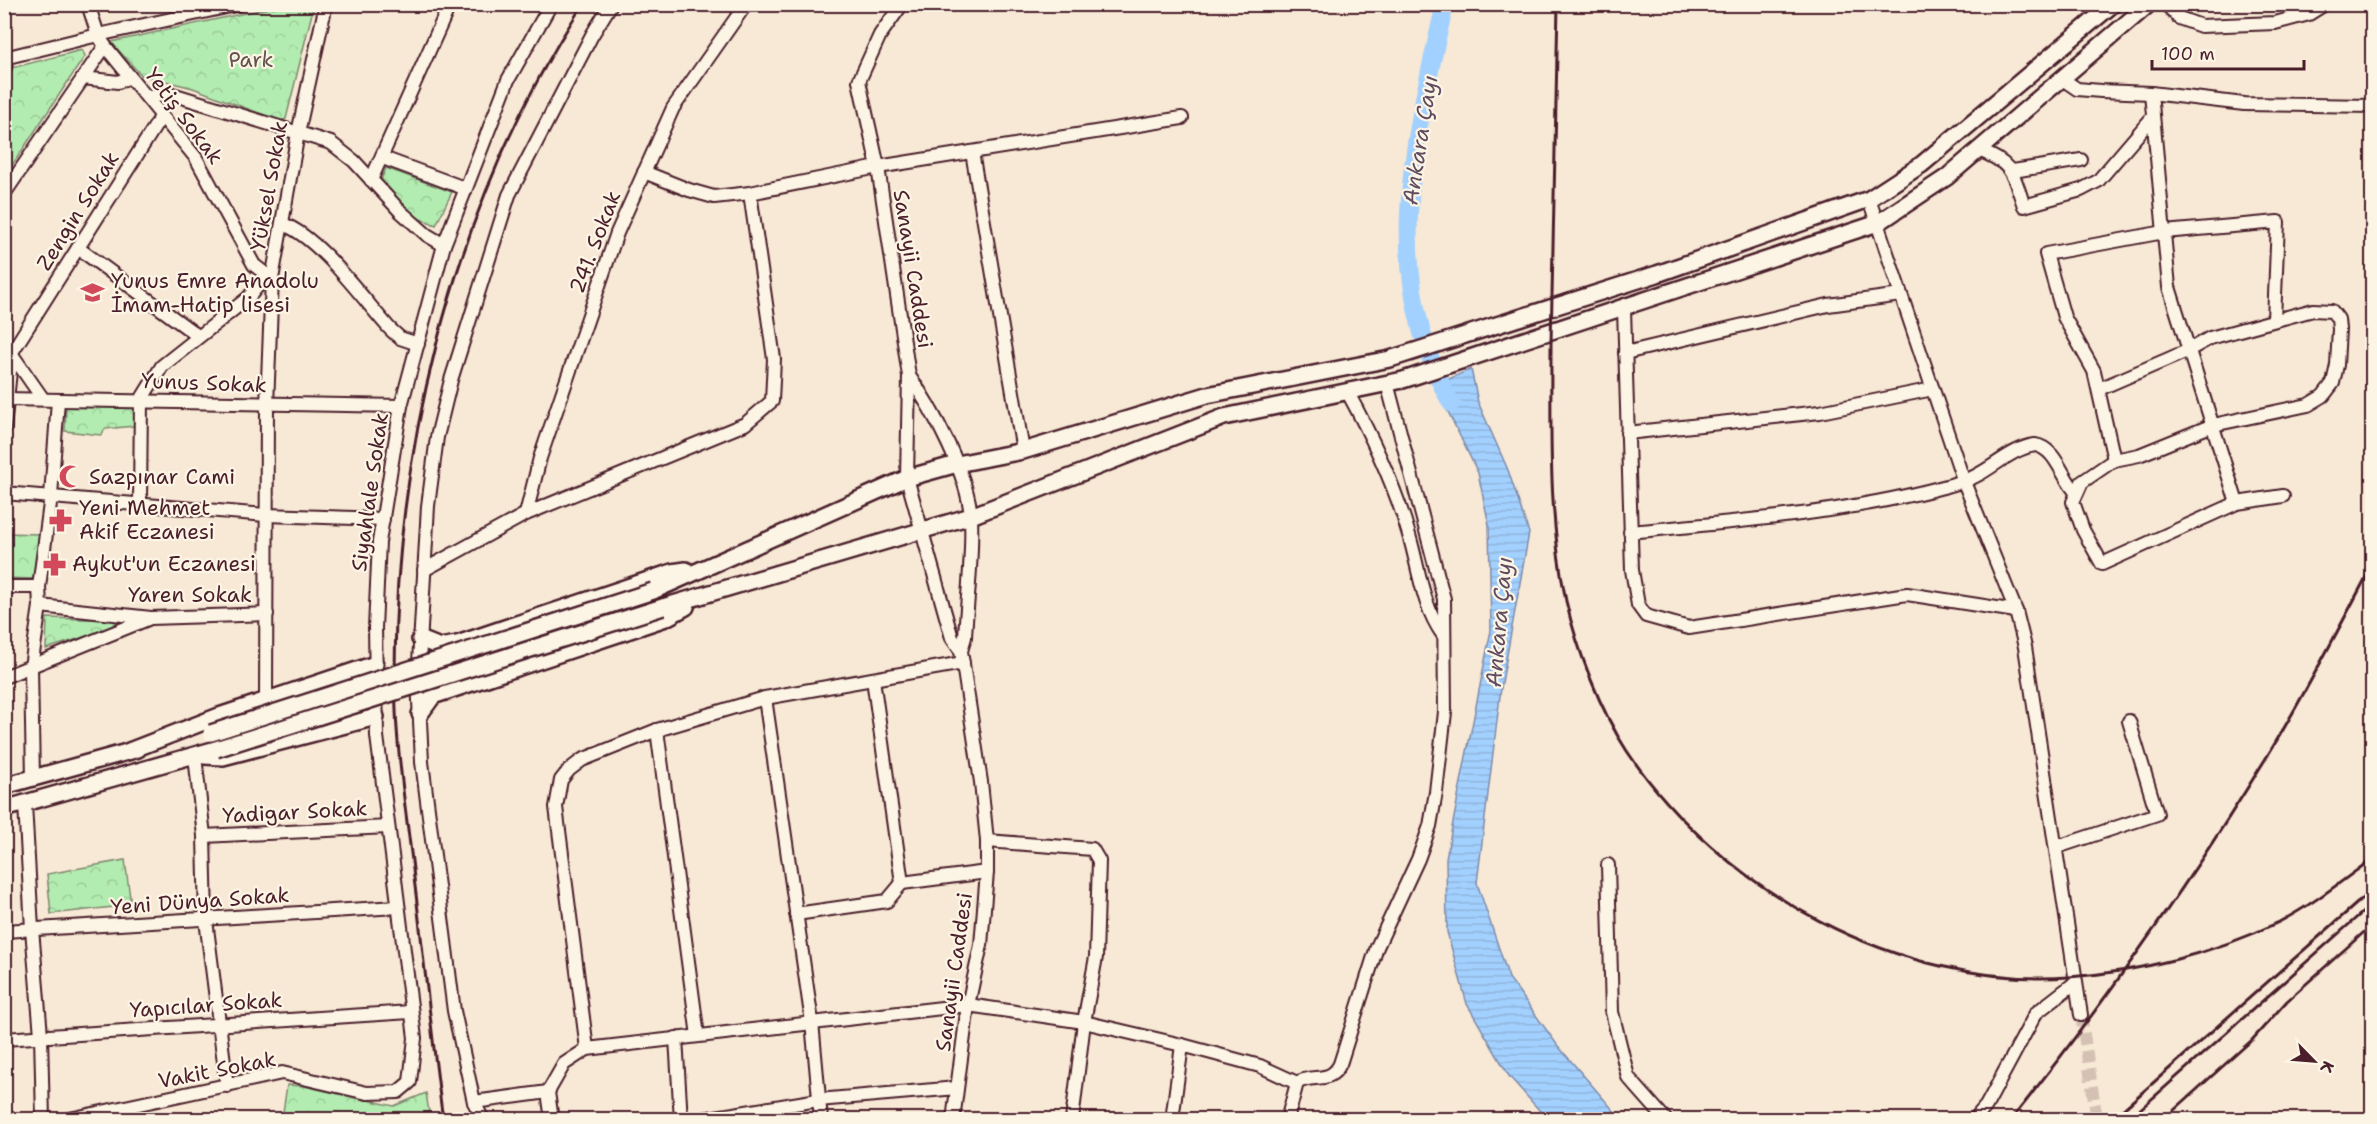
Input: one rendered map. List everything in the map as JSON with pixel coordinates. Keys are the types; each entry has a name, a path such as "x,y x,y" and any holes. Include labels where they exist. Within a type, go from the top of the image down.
{"main road":[{"path":"129,751 211,733 653,591 907,478 957,464 1023,451 1208,395 1390,358 1657,274 1869,199 1921,165 2113,4"},
{"path":"4,809 195,756 723,588 971,516 1224,417 1403,380 1878,224 1947,177 2149,4"},
{"path":"420,639 440,647 457,644 672,572 713,566"},
{"path":"420,714 433,696 666,618 723,588"},
{"path":"457,644 440,653 444,670 454,677 482,679"},
{"path":"4,786 129,751 375,664"},
{"path":"318,685 337,688 346,700 348,716 332,729"},
{"path":"195,756 223,757 376,717"}],"street":[{"name":"Yetiş Sokak","path":"88,4 98,35 105,46 196,158 254,265 269,278"},
{"path":"5,62 98,35 206,8 240,4"},
{"name":"Yüksel Sokak","path":"266,701 269,278 283,224 298,133 326,4"},
{"path":"372,180 450,4"},
{"name":"Siyahlale Sokak","path":"410,1012 376,717 375,628 383,519 401,406 444,245 464,188 508,80 551,4"},
{"path":"483,1119 474,1102 454,1011 422,762 420,639 424,570 437,437 451,380 509,195 592,34 611,4"},
{"name":"241. Sokak","path":"526,514 540,458 616,233 673,108 746,4"},
{"name":"Sanayii Caddesi","path":"902,4 880,35 860,81 878,167 909,376 907,478 920,532 952,638 962,657"},
{"path":"2166,4 2179,18 2201,26 2275,23 2309,14 2325,4"},
{"path":"4,194 105,46"},
{"path":"84,78 118,82 130,77"},
{"path":"2061,78 2077,89 2151,93 2244,104 2373,106"},
{"path":"2151,93 2169,287 2187,351 2237,503"},
{"path":"147,97 172,94 331,143 354,161 400,211 427,235 444,245"},
{"name":"Zengin Sokak","path":"4,429 8,348 78,248 161,117"},
{"path":"644,172 689,190 714,197 750,193 878,167 1182,118"},
{"path":"1978,150 1993,156 2013,171 2024,206 2081,190 2098,181 2152,118"},
{"path":"972,152 1023,451"},
{"path":"383,158 464,188"},
{"path":"2013,171 2081,160"},
{"path":"424,570 526,514 745,424 772,401 774,359 750,193"},
{"path":"1869,199 1964,482 2016,611 2025,647 2081,1015"},
{"path":"2114,460 2094,370 2064,317 2046,254 2164,232 2278,222 2274,320"},
{"path":"283,224 304,235 318,248 400,338 418,344"},
{"path":"78,248 198,336"},
{"path":"140,502 141,400 162,366 248,298 269,278"},
{"path":"1625,353 1828,304 1901,295"},
{"path":"1624,309 1632,570 1638,605 1646,616 1674,626 1689,628 1907,594 2016,611"},
{"path":"2099,389 2187,351 2210,338 2313,309 2334,312 2339,329 2333,383 2323,396 2308,405 2213,425 2139,455 2114,460 2091,473 2076,492 2073,502 2076,514 2102,564 2237,503 2283,496"},
{"path":"8,348 43,399"},
{"name":"Sanayii Caddesi","path":"909,376 921,392 957,464 971,516 962,657 987,841 987,872 981,945 968,1005 953,1119"},
{"path":"552,1119 548,1092 564,1064 587,1049 968,1005 1084,1022 1182,1045 1260,1066 1297,1083 1307,1079 1326,1078 1338,1068 1377,947 1425,843 1436,792 1445,712 1444,599 1387,383"},
{"path":"1627,433 1820,412 1933,389"},
{"path":"1347,392 1371,435 1386,471 1409,534 1431,614 1443,635"},
{"name":"Yunus Sokak","path":"5,399 401,406"},
{"path":"33,779 31,667 40,606 39,587 51,496 58,400"},
{"path":"1630,532 1769,518 1872,502 1964,482 2035,445 2044,447 2052,454 2062,474 2076,492"},
{"path":"4,493 140,502 266,515 383,519"},
{"path":"4,588 39,587"},
{"name":"Yaren Sokak","path":"40,606 151,618 267,614"},
{"path":"4,677 151,618"},
{"path":"587,1049 556,807 561,780 582,760 657,730 765,698 873,679 962,657"},
{"path":"873,679 902,883"},
{"path":"765,698 812,1022 821,1119"},
{"path":"2057,847 2157,814 2129,721"},
{"path":"657,730 698,1036"},
{"path":"195,756 204,836 206,920 227,1086"},
{"path":"25,804 41,1035 44,1119"},
{"name":"Yadigar Sokak","path":"204,836 388,827"},
{"path":"987,841 1092,849 1099,861 1096,957 1084,1022 1072,1119"},
{"path":"1608,865 1612,1012 1628,1077 1666,1119"},
{"path":"796,914 886,901 902,883 987,872"},
{"name":"Yeni Dünya Sokak","path":"4,931 397,907"},
{"path":"1974,1119 1986,1106 2036,1013 2076,982"},
{"name":"Yapıcılar Sokak","path":"4,1039 410,1012"},
{"name":"Vakit Sokak","path":"65,1119 282,1073 367,1093 398,1092 410,1082 414,1068 415,1038 410,1012"},
{"path":"676,1038 681,1119"},
{"path":"1172,1119 1182,1045"},
{"path":"1287,1119 1297,1083"},
{"path":"697,1119 818,1100 957,1088"},
{"path":"474,1102 548,1092"}],"green space":[{"name":"Park","path":"283,5 314,5 286,119 280,121 193,88 141,75 111,42"},
{"path":"82,50 85,56 5,176 5,111 11,68"},
{"path":"386,168 452,192 436,225 415,217 381,180"},
{"path":"66,406 137,407 134,426 105,429 101,435 65,431"},
{"path":"5,533 39,534 37,579 5,578"},
{"path":"47,618 120,620 106,630 46,649"},
{"path":"125,860 131,905 51,914 47,874"},
{"path":"287,1085 304,1086 394,1106 426,1093 430,1119 282,1119"}],"water":[{"path":"1471,369 1478,402 1508,470 1529,533 1501,688 1477,883 1509,978 1558,1046 1621,1119 1547,1119 1509,1076 1467,1004 1447,932 1446,858 1491,630 1489,525 1478,473 1435,385"}],"waterway":[{"name":"Ankara Çayı","path":"1445,4 1414,156 1409,206 1409,256 1415,306 1429,355 1451,403"}],"tunnel":[{"path":"2081,1015 2097,1120"}],"railway":[{"path":"443,1120 397,732 396,621 403,528 416,436 437,344 463,253 497,166 537,82 583,4"},
{"path":"1558,4 1551,409 1553,505 1560,569 1576,639 1590,679 1617,735 1666,801 1711,847 1763,887 1819,921 1879,947 1941,966 2005,976 2069,977 2122,971 2203,952 2279,922 2327,892 2372,859"},
{"path":"2011,1120 2115,983 2213,842 2287,723 2372,566"},
{"path":"2111,1120 2372,890"},
{"path":"2128,1120 2372,904"},
{"path":"2163,1120 2252,1040 2287,1001 2372,925"}],"place":[{"name":"Yunus Emre Anadolu İmam-Hatip lisesi","path":"93,293"},
{"name":"Sazpınar Cami","path":"71,477"},
{"name":"Yeni Mehmet Akif Eczanesi","path":"61,520"},
{"name":"Aykut'un Eczanesi","path":"54,564"}]}
